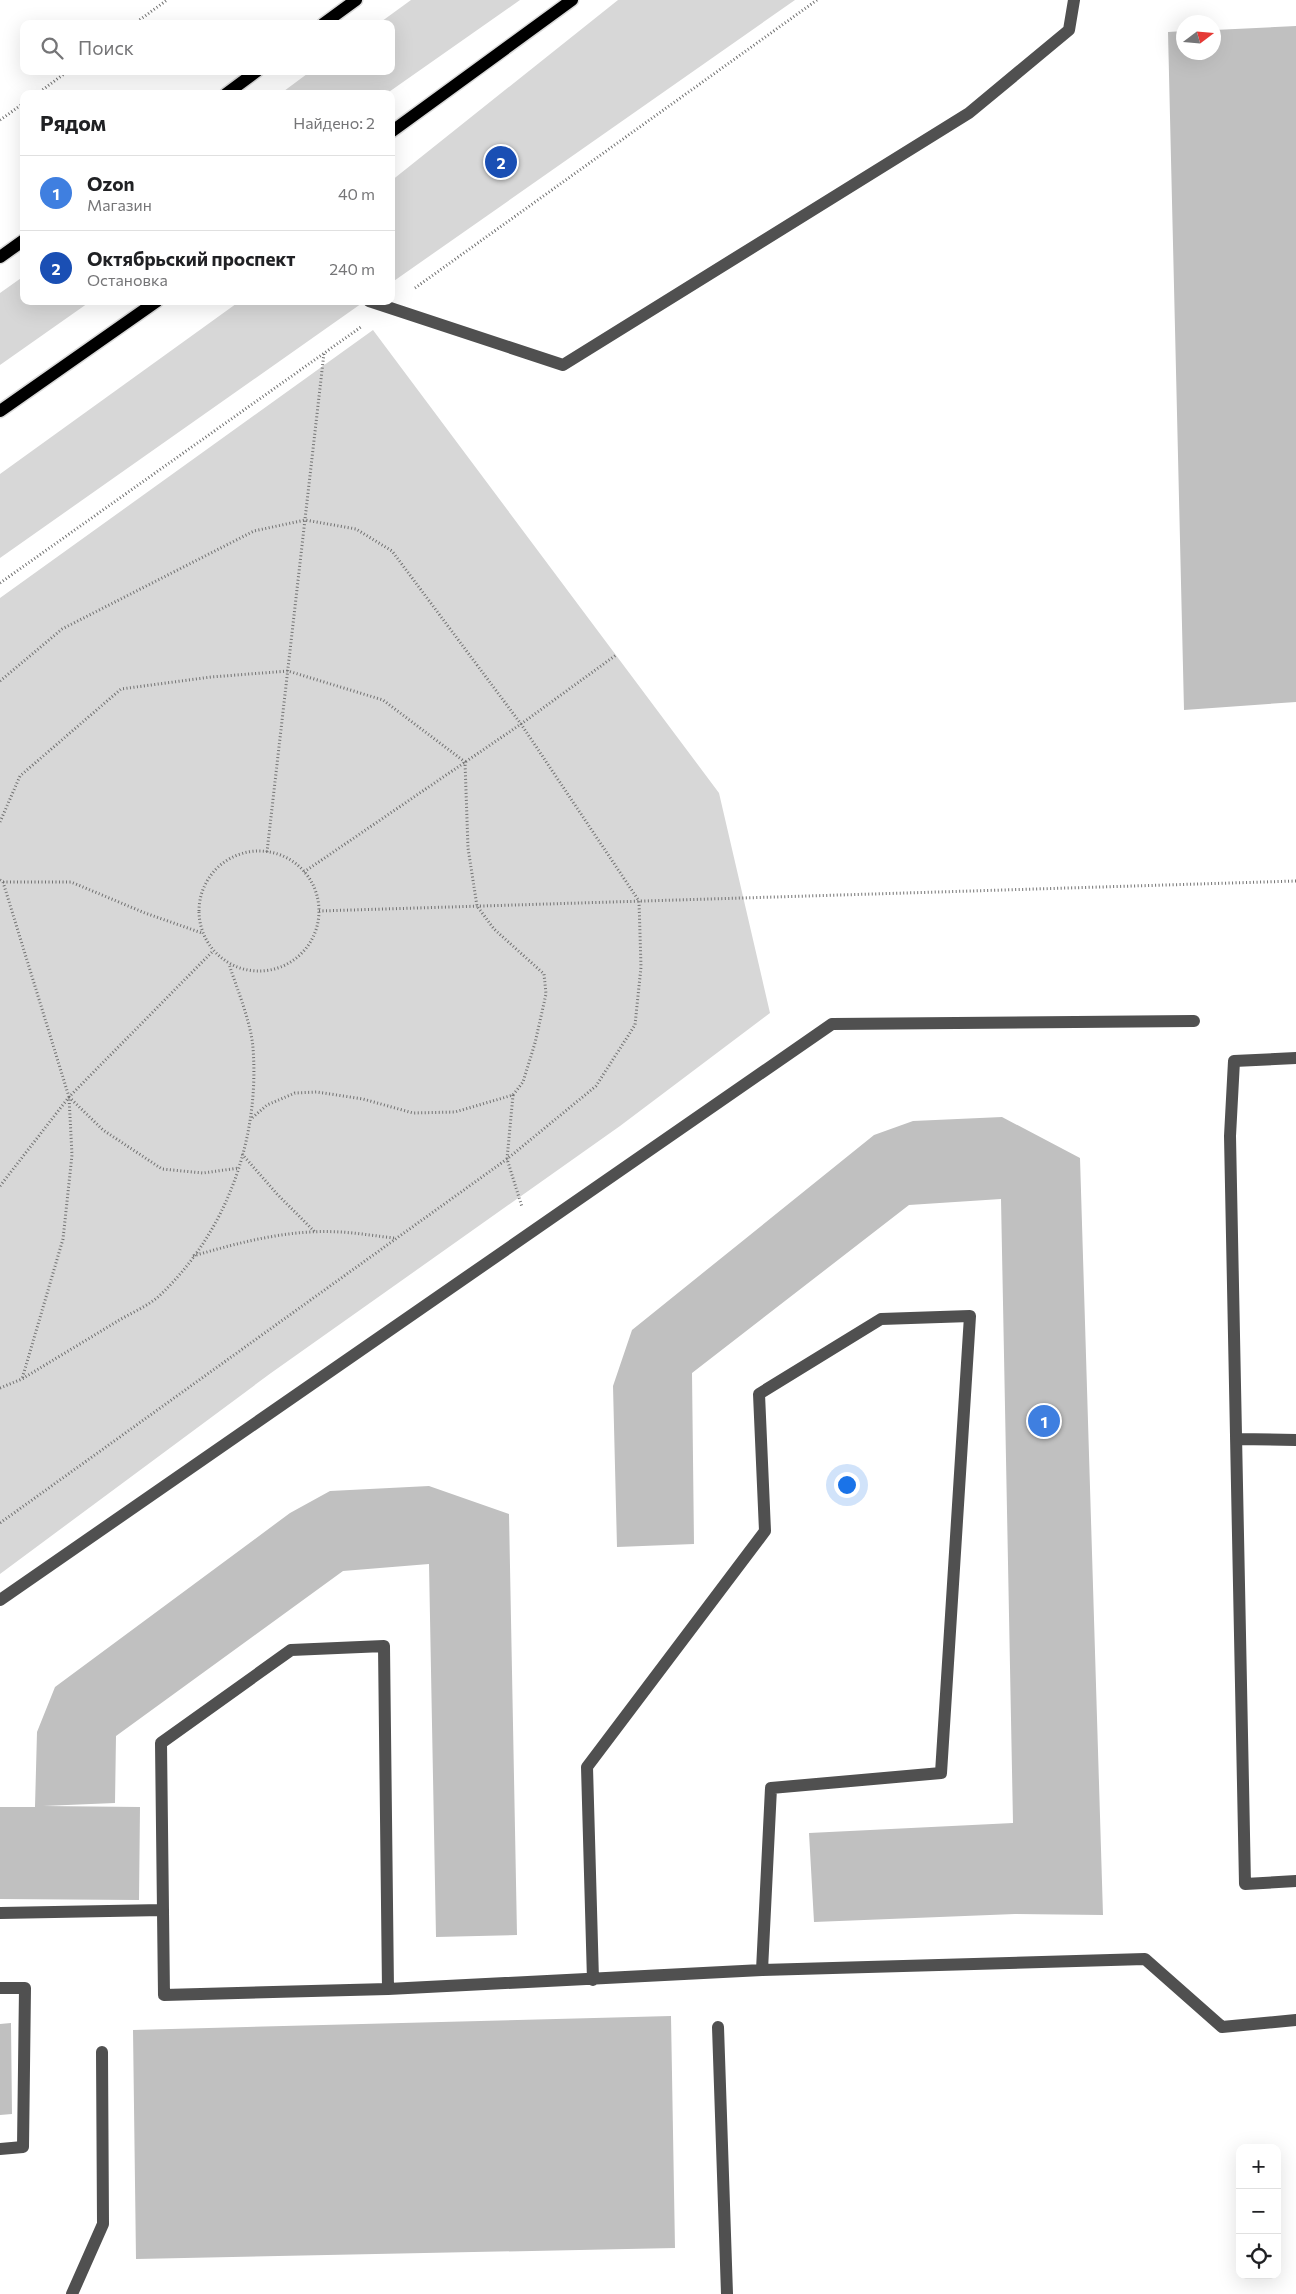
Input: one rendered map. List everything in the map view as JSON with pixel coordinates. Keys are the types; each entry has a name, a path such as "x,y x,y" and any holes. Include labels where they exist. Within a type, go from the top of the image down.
{"main road":[{"path":"328,20 356,0"},
{"path":"395,129 572,0"},
{"path":"231,90 252,75"},
{"path":"0,257 20,243"},
{"path":"0,412 151,305"}],"street":[{"path":"381,305 564,365 969,114 1069,30 1074,0"},
{"path":"0,1600 832,1024 1194,1021"},
{"path":"1296,1058 1234,1061 1230,1136 1245,1884 1296,1881"},
{"path":"593,1980 587,1767 765,1531 759,1394 881,1319 970,1316 941,1773 771,1788 762,1970"},
{"path":"1236,1440 1296,1440"},
{"path":"388,1989 384,1646 291,1650 161,1743 164,1995 388,1989 762,1970 1145,1959 1222,2027 1296,2020"},
{"path":"0,1913 163,1910"},
{"path":"0,1988 25,1988 23,2148 0,2148"},
{"path":"718,2027 727,2294"},
{"path":"72,2294 103,2224 102,2052"}],"path":[{"path":"140,20 167,0"},
{"path":"42,90 63,75"},
{"path":"0,120 20,106"},
{"path":"267,852 324,353"},
{"path":"0,681 62,629 254,530 305,520 356,529 392,550 521,724 639,901 642,967 636,1025 596,1086 507,1159 394,1238 0,1523"},
{"path":"304,872 521,724 616,655"},
{"path":"0,822 20,776 121,689 211,677 288,671 383,700 465,762"},
{"path":"465,762 468,848 477,906 494,929 544,974 546,994 535,1043 523,1082 513,1095 507,1159 530,1233"},
{"path":"246,852 267,852 287,858 304,872 315,890 319,911 315,931 309,943 290,963 270,970 249,971 230,964 213,951 203,933 199,912 202,892 212,874 227,860 246,852"},
{"path":"22,1379 63,1239 72,1155 69,1096 2,881 71,882 145,913 203,933"},
{"path":"319,911 1296,881"},
{"path":"0,1186 69,1096 213,951"},
{"path":"0,1388 22,1379 157,1298 193,1256 225,1206 239,1168 252,1118 253,1046 230,964"},
{"path":"252,1118 267,1105 295,1093 317,1092 363,1099 413,1113 455,1112 513,1095"},
{"path":"69,1096 103,1130 162,1168 203,1173 239,1168"},
{"path":"242,1154 277,1194 315,1232"},
{"path":"193,1256 252,1239 315,1232 340,1232 394,1238"}],"shaded area":[{"path":"411,0 520,0 392,90 285,90 306,75 395,75 395,20 384,20"},
{"path":"618,0 795,0 395,280 395,178"},
{"path":"20,279 20,305 85,305 0,365 0,293"},
{"path":"234,305 359,305 0,558 0,474"},
{"path":"373,330 719,793 770,1013 620,1126 271,1373 0,1574 0,598"}],"building":[{"path":"1296,26 1296,702 1184,710 1168,32 1176,32 1176,60 1221,60 1221,30"},
{"path":"1002,1117 1080,1158 1103,1915 1015,1914 814,1922 809,1833 1013,1823 1001,1199 909,1205 692,1373 694,1544 617,1547 613,1386 632,1330 874,1135 913,1121"},
{"path":"429,1486 509,1514 517,1935 436,1937 429,1564 343,1571 116,1736 115,1803 43,1806 140,1807 139,1900 0,1899 0,1807 35,1807 37,1732 55,1687 290,1513 330,1491"},
{"path":"671,2016 675,2248 136,2259 133,2030"},
{"path":"11,2023 12,2114 0,2115 0,2024"}],"place":[{"name":"Октябрьский проспект","path":"501,162"},
{"name":"Ozon","path":"1044,1421"}]}
